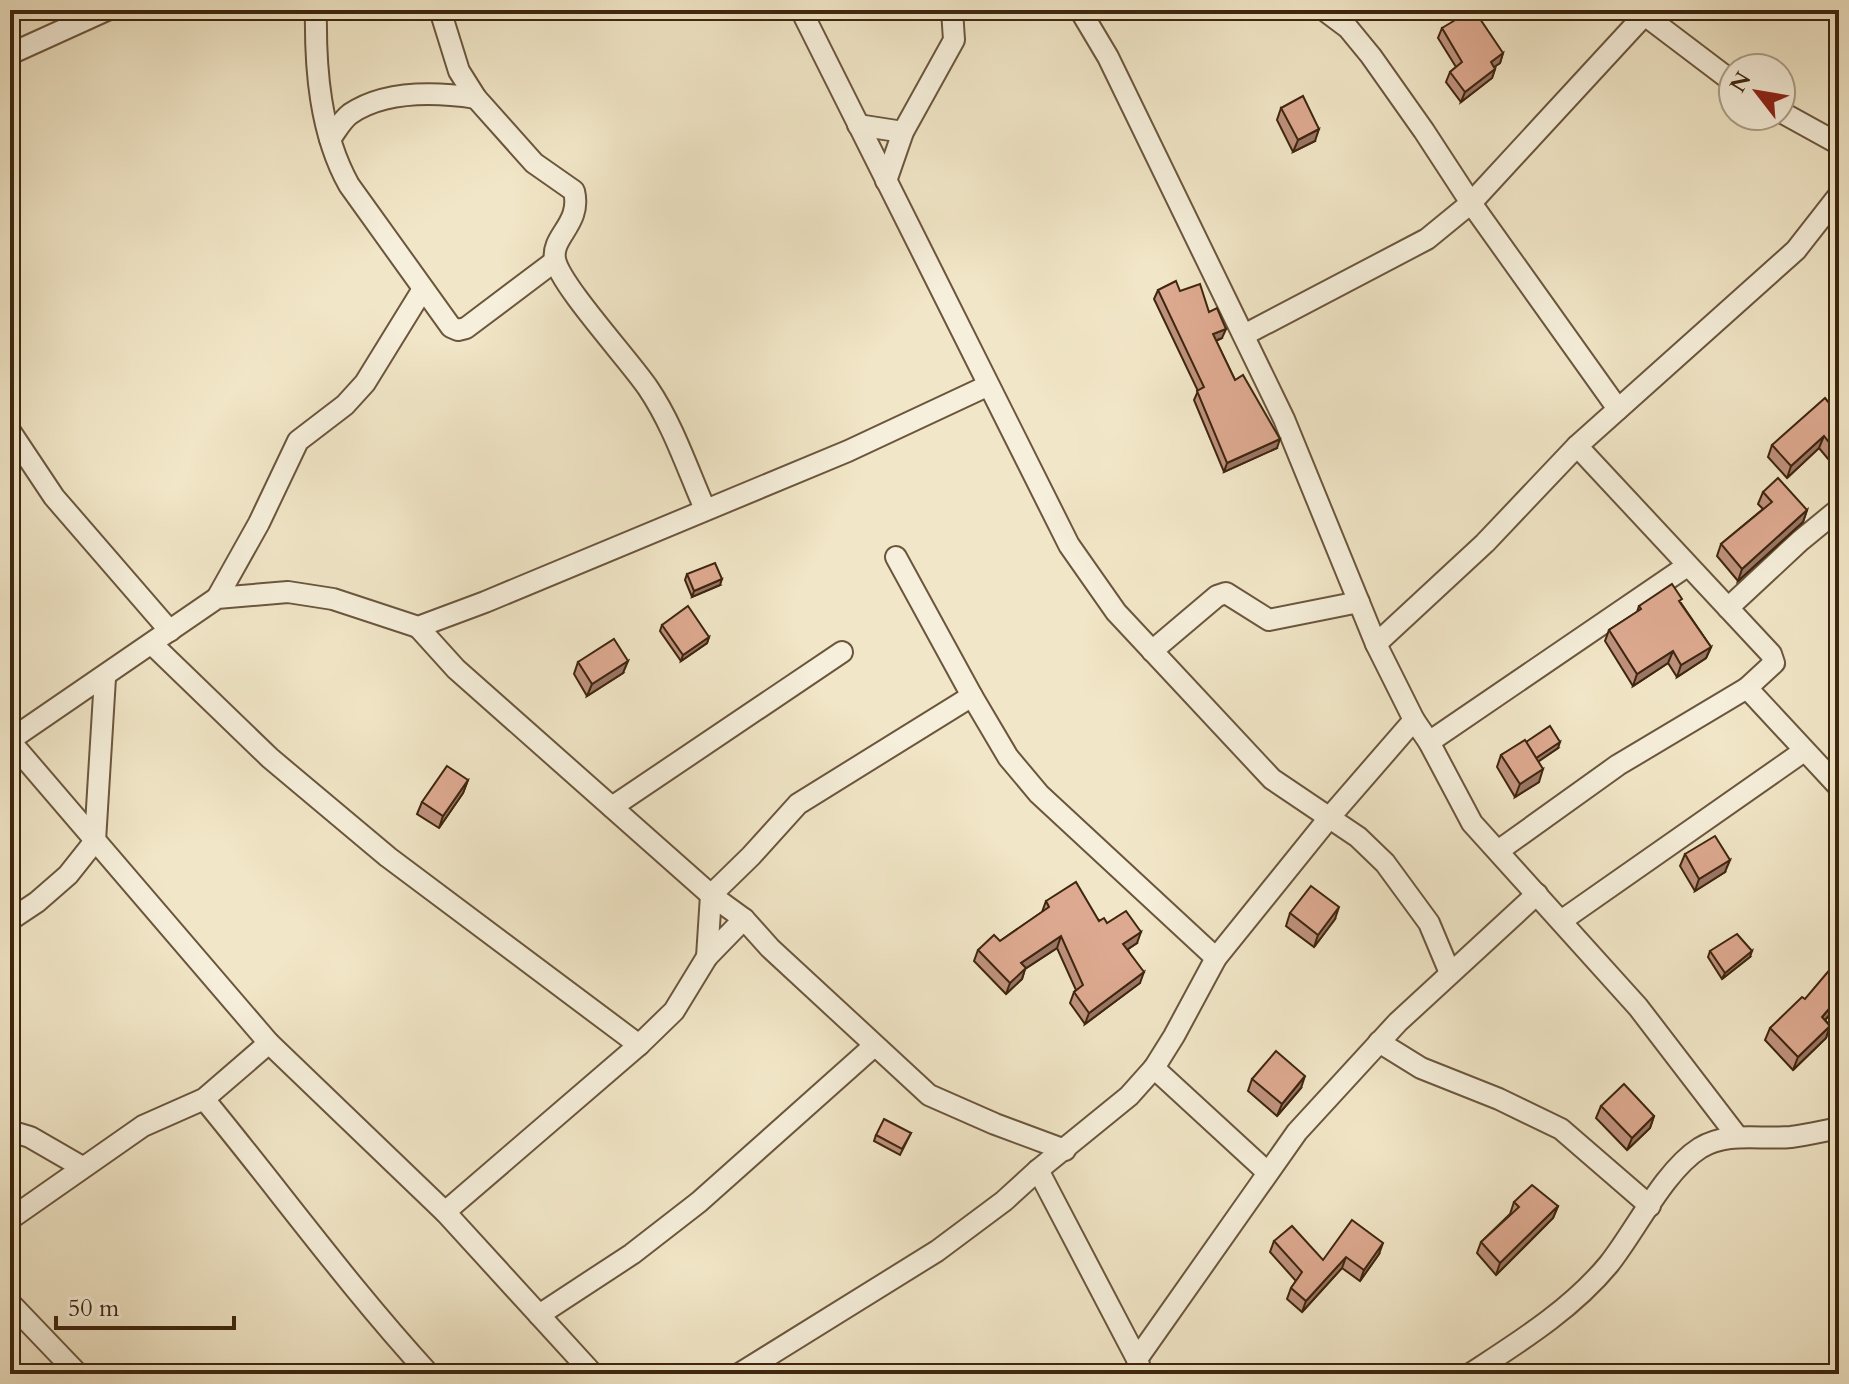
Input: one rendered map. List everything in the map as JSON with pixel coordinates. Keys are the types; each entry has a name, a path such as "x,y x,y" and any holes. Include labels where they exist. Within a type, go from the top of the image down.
{"street":[{"path":"10,54 107,10"},
{"path":"316,10 317,70 337,163 349,185 451,327 458,330 466,328 555,261"},
{"path":"440,10 459,71 476,98 534,163 574,191 576,214 555,251 555,261 566,281 647,386 666,417 705,509"},
{"path":"801,10 1069,545 1116,612 1272,779 1358,837 1385,863 1429,923 1450,973"},
{"path":"886,181 903,132 954,40 952,10"},
{"path":"1080,10 1108,57 1284,419 1376,644 1414,720 1472,823 1638,1007 1737,1136"},
{"path":"1324,10 1348,28 1371,56 1618,409"},
{"path":"1244,335 1427,239 1471,203 1644,12 1717,69"},
{"path":"330,139 349,115 385,99 443,93 476,98"},
{"path":"1797,121 1839,144"},
{"path":"858,125 903,132"},
{"path":"1376,644 1485,543 1577,446 1796,250 1839,195"},
{"path":"423,289 365,383 345,405 298,441 259,523 217,598 10,741 269,1043 445,1212 593,1374"},
{"path":"418,627 848,451 987,386"},
{"path":"10,431 54,497 170,631"},
{"path":"1498,851 1618,765 1747,688 1773,666 1775,659 1577,446"},
{"path":"1728,608 1839,509"},
{"path":"896,557 1008,757 1039,794 1216,958"},
{"path":"1429,742 1687,566"},
{"path":"217,598 288,592 333,599 418,627 456,669 711,895 744,919 770,948 929,1095 1065,1150"},
{"path":"1152,651 1217,596 1226,593 1269,620 1359,602"},
{"path":"153,645 270,758 388,857 639,1045"},
{"path":"612,807 842,652"},
{"path":"10,920 68,875 95,841 105,678"},
{"path":"1747,688 1839,787"},
{"path":"707,957 711,895 798,804 972,696"},
{"path":"739,1374 937,1251 1004,1201 1129,1096 1154,1068 1216,958 1329,818 1414,720"},
{"path":"1561,921 1804,751"},
{"path":"1038,1170 1140,1367 1267,1172 1297,1132 1379,1042 1537,894"},
{"path":"445,1212 639,1045 674,1011 707,957 744,919"},
{"path":"1379,1042 1421,1068 1499,1099 1561,1129 1650,1206"},
{"path":"10,1219 143,1126 204,1099 269,1043"},
{"path":"539,1315 632,1254 699,1202 874,1046"},
{"path":"1154,1068 1267,1172"},
{"path":"204,1099 377,1317 429,1374"},
{"path":"1470,1374 1538,1330 1587,1287 1608,1264 1678,1169 1701,1148 1737,1136 1789,1137 1839,1128"},
{"path":"10,1131 30,1137 82,1167"},
{"path":"10,1303 78,1374"}],"building":[{"path":"1472,10 1503,53 1491,62 1495,69 1465,92 1450,72 1462,62 1442,28"},
{"path":"1303,96 1319,129 1298,140 1281,108"},
{"path":"1176,281 1180,291 1200,284 1209,312 1217,308 1226,329 1213,334 1235,380 1243,375 1280,439 1227,463 1197,391 1204,387 1158,290"},
{"path":"1825,398 1839,415 1839,455 1824,436 1791,466 1772,445"},
{"path":"1778,478 1807,510 1742,569 1721,544 1772,502 1763,492"},
{"path":"715,563 722,579 694,591 687,574"},
{"path":"1672,584 1682,599 1679,601 1711,647 1681,665 1673,651 1637,674 1609,630"},
{"path":"688,606 709,637 683,655 662,625"},
{"path":"614,639 628,661 592,684 578,662"},
{"path":"1550,726 1560,742 1536,758 1526,742"},
{"path":"1525,740 1543,769 1520,784 1501,755"},
{"path":"447,766 468,780 443,816 422,802"},
{"path":"1715,836 1730,860 1699,879 1685,854"},
{"path":"1076,882 1099,921 1104,918 1107,923 1126,911 1141,932 1123,944 1144,972 1089,1013 1074,992 1083,985 1061,936 1021,963 1026,968 1010,983 978,950 994,935 1000,941 1049,907 1046,901"},
{"path":"1311,886 1339,907 1318,935 1290,913"},
{"path":"1737,934 1752,951 1725,973 1710,951"},
{"path":"1832,967 1839,973 1839,997 1822,1017 1830,1026 1798,1057 1770,1028 1802,997 1805,999"},
{"path":"1276,1051 1305,1076 1282,1104 1252,1079"},
{"path":"1624,1084 1654,1116 1632,1138 1601,1106"},
{"path":"884,1119 911,1133 902,1149 876,1135"},
{"path":"1532,1185 1558,1206 1500,1263 1481,1242 1519,1207 1514,1202"},
{"path":"1352,1220 1383,1243 1364,1270 1346,1257 1306,1301 1291,1288 1302,1272 1274,1241 1292,1226 1323,1260"}]}
